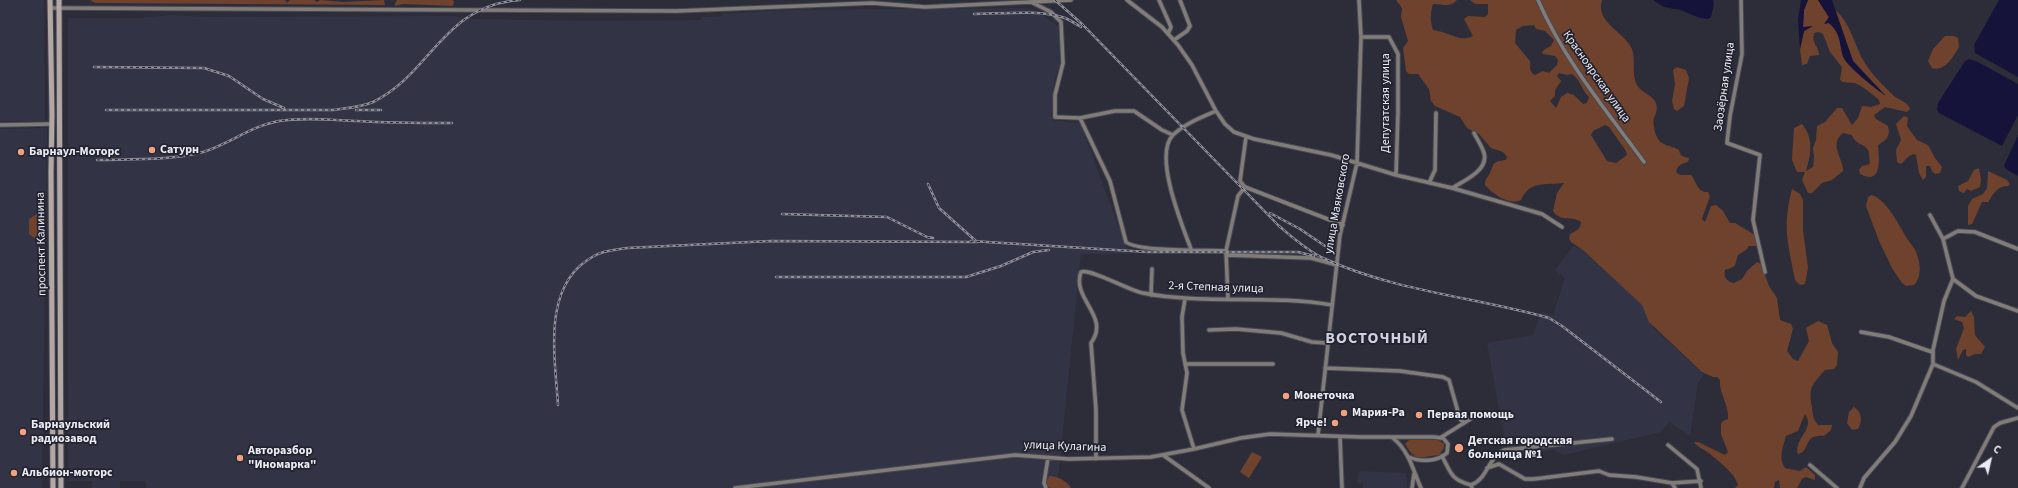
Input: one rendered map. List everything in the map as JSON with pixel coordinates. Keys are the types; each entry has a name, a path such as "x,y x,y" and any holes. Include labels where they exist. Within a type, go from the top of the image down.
{"main road":[{"name":"проспект Калинина","path":"50,0 52,124 50,172 53,488"},
{"name":"проспект Калинина","path":"58,0 61,488"},
{"path":"52,124 59,125"}],"street":[{"path":"50,8 678,11 872,3 925,7 1071,0"},
{"path":"1127,0 1174,40 1192,65 1216,111 1225,124 1234,132 1246,137 1331,155 1396,175 1452,188 1542,214 1562,227"},
{"path":"1159,0 1171,27 1168,34"},
{"path":"1174,40 1187,31 1190,26 1180,0"},
{"name":"улица Маяковского","path":"1318,435 1327,343 1342,225 1357,163 1361,37 1359,0"},
{"name":"Красноярская улица","path":"1538,0 1567,56 1644,162"},
{"name":"Заозёрная улица","path":"1741,0 1742,54 1730,116 1727,143 1760,155 1753,220 1765,272"},
{"path":"1030,2 1041,6 1061,22 1063,63 1055,95 1055,116 1080,118 1115,111 1134,111 1162,130 1173,135"},
{"name":"Депутатская улица","path":"1361,37 1389,37 1398,54 1396,175"},
{"path":"1191,249 1174,197 1166,161 1166,148 1173,135 1200,118 1216,111"},
{"path":"1429,183 1435,170 1436,113"},
{"path":"1080,118 1110,181 1126,242 1136,247 1191,249 1226,253 1311,258 1337,266"},
{"path":"0,125 52,124"},
{"path":"1452,188 1475,174 1483,164 1484,153 1474,133"},
{"path":"1246,137 1240,181 1245,186 1342,225"},
{"path":"1228,299 1226,253 1238,196 1245,186"},
{"path":"1860,488 1864,478 1895,442 1912,416 1933,364 1934,355 1932,352 1944,301 1953,280 1943,239 1930,215"},
{"path":"1943,239 1958,231 1975,232 2018,249"},
{"path":"1151,295 1152,269"},
{"name":"2-я Степная улица","path":"1096,459 1096,410 1091,343 1096,336 1097,323 1093,309 1087,306 1083,295 1079,274 1082,271 1141,293 1151,295 1185,299 1286,300 1332,305"},
{"path":"1953,280 1976,296 2018,311"},
{"path":"1185,299 1182,317 1183,353 1187,373 1182,410 1194,449"},
{"path":"1209,330 1236,329 1292,334 1312,342 1327,343"},
{"path":"1861,332 1889,337 1932,352"},
{"path":"1185,364 1273,364"},
{"path":"1933,364 1976,382 2018,408"},
{"path":"1325,368 1400,371 1443,377 1448,380 1458,415 1464,422"},
{"path":"1409,457 1422,460 1442,456 1446,453 1448,444 1440,438 1472,418"},
{"path":"1962,488 1994,427 2000,423 2018,418"},
{"name":"улица Кулагина","path":"735,488 1015,455 1048,458 1096,459 1152,457 1263,434 1340,437 1440,438"},
{"path":"1340,437 1342,488"},
{"path":"1393,438 1400,443 1409,457 1421,488"},
{"path":"1442,456 1452,476 1462,483 1472,487 1481,480 1496,456 1504,450 1612,439"},
{"path":"1668,445 1692,463 1697,469 1701,481 1700,488"},
{"path":"1164,454 1209,488"},
{"path":"1046,488 1044,483 1048,458"},
{"path":"1488,468 1502,465 1526,479 1599,471 1613,476 1636,477 1672,483 1701,481"},
{"path":"1810,465 1838,488"},
{"path":"1412,488 1414,473"},
{"path":"1672,483 1675,488"}],"shaded area":[{"path":"0,0 44,0 45,121 0,121"},
{"path":"90,0 285,0 287,3 290,0 343,2 384,0 385,5 95,3"},
{"path":"397,0 454,1 453,6 403,4 395,6"},
{"path":"1396,0 1457,0 1448,5 1433,4 1431,24 1433,30 1461,38 1469,38 1473,36 1464,19 1468,16 1485,17 1488,14 1488,4 1475,4 1470,0 1602,0 1601,8 1603,15 1632,49 1634,58 1634,76 1637,85 1654,100 1657,105 1654,124 1658,139 1662,143 1679,150 1682,156 1689,158 1688,162 1677,168 1676,172 1680,175 1691,175 1699,189 1704,192 1708,192 1710,196 1702,219 1705,222 1711,206 1716,205 1723,211 1730,223 1735,223 1755,235 1757,246 1749,246 1738,255 1735,265 1732,268 1725,270 1726,278 1730,282 1734,283 1742,279 1747,271 1757,262 1761,264 1769,286 1777,298 1780,320 1791,324 1793,329 1787,351 1793,359 1798,361 1809,341 1806,328 1818,321 1827,325 1832,343 1838,352 1837,365 1834,369 1825,370 1814,383 1811,391 1811,401 1815,421 1818,425 1832,425 1831,430 1824,436 1812,438 1802,453 1798,454 1797,449 1808,424 1808,419 1805,414 1798,431 1786,436 1781,456 1785,468 1800,471 1806,467 1815,475 1815,480 1806,477 1802,479 1797,488 1780,488 1779,480 1775,482 1774,488 1735,488 1738,485 1734,476 1722,464 1694,442 1698,442 1725,455 1728,452 1721,434 1721,424 1723,421 1728,419 1728,414 1721,390 1720,380 1717,377 1713,377 1702,372 1649,322 1642,305 1584,251 1571,242 1569,238 1570,234 1579,228 1581,222 1574,219 1559,217 1553,211 1557,193 1564,183 1538,185 1528,190 1521,200 1516,201 1502,198 1492,192 1485,185 1495,163 1506,160 1507,157 1503,152 1491,148 1479,134 1467,128 1460,117 1435,106 1431,101 1429,89 1418,74 1409,74 1406,71 1403,48 1408,41 1401,17 1402,8","holes":["1534,25 1536,29 1545,31 1554,40 1551,46 1542,52 1543,54 1555,56 1558,60 1557,65 1549,73 1543,71 1535,75 1531,70 1530,61 1515,43 1516,30 1523,26","1559,73 1567,75 1572,74 1575,76 1589,97 1587,103 1583,104 1574,95 1567,93 1561,97 1556,108 1550,101 1555,96 1555,90 1561,81 1557,76","1605,125 1609,127 1626,151 1627,155 1616,163 1607,161 1591,135 1593,131"]},
{"path":"1653,0 1713,0 1714,4 1711,17 1708,19 1700,18 1680,10 1664,7"},
{"path":"1801,0 1808,0 1804,10 1803,27 1813,26 1804,31 1800,49 1798,19"},
{"path":"1808,0 1818,0 1829,18 1825,23 1829,23 1837,33 1843,55 1848,64 1862,78 1882,93 1853,61 1834,9 1845,22 1864,62 1872,73 1894,96 1909,106 1910,109 1907,112 1885,107 1874,115 1876,119 1888,126 1889,130 1887,138 1878,145 1879,163 1876,174 1867,177 1860,174 1859,170 1862,166 1870,164 1868,150 1855,141 1852,135 1843,133 1837,142 1837,147 1843,166 1843,171 1832,180 1822,183 1812,193 1808,193 1802,180 1805,172 1797,172 1792,160 1794,128 1802,124 1806,129 1810,141 1810,153 1806,171 1813,167 1813,148 1816,140 1817,126 1825,122 1837,108 1842,108 1852,125 1858,118 1862,106 1871,107 1880,104 1879,100 1861,86 1855,83 1840,80 1842,67 1830,52 1823,34 1819,32 1814,33 1813,36 1819,55 1810,56 1807,64 1802,65 1800,49 1804,31 1811,27 1803,27 1804,10"},
{"path":"1818,0 1832,0 1853,61 1886,96 1870,84 1845,60 1837,33 1829,23 1824,24 1829,17"},
{"path":"1999,0 2018,0 2018,77 1975,53 1974,45"},
{"path":"1029,8 1040,13 1058,26 1060,62 1054,82 1051,115 1054,121 1080,123 1129,254 1081,254 1057,488 146,488 146,481 120,481 120,488 92,488 92,481 68,481 68,18 142,18 170,15 206,17 451,16 476,19 593,21 702,20 702,17 723,16 723,14 788,10"},
{"path":"1945,36 1954,36 1958,38 1959,47 1945,66 1937,69 1932,68 1928,61 1933,49"},
{"path":"1969,59 1976,61 2018,84 2018,115 2002,146 1939,113 1937,110 1938,103 1965,61"},
{"path":"1677,67 1686,70 1689,78 1684,106 1677,111 1674,109 1672,101 1675,84 1673,70"},
{"path":"1904,116 1908,118 1907,126 1917,140 1928,145 1942,167 1940,173 1935,174 1930,166 1926,166 1926,177 1923,180 1919,173 1916,155 1914,154 1909,156 1901,164 1897,162 1896,150 1901,140 1896,124"},
{"path":"47,128 42,488 0,488 0,129"},
{"path":"2018,135 2018,176 2006,169 2004,166"},
{"path":"1979,168 1981,180 1980,187 1971,191 1967,189 1964,193 1959,191 1958,186 1968,181 1974,170"},
{"path":"1988,171 2007,180 2010,184 1998,189 1988,202 1982,202 1972,224 1968,225 1968,206 1972,199 1983,194 1987,188"},
{"path":"1792,189 1800,194 1803,200 1803,230 1808,268 1805,284 1800,285 1795,280 1787,235 1787,214"},
{"path":"1871,195 1877,197 1887,207 1915,250 1918,258 1920,273 1917,282 1914,285 1906,286 1902,283 1892,268 1879,241 1866,206 1868,197"},
{"path":"40,212 45,212 45,237 34,238 29,234 29,219"},
{"path":"1573,246 1582,250 1629,292 1644,308 1653,328 1704,374 1698,383 1690,436 1669,422 1661,432 1564,455 1554,450 1519,456 1507,452 1487,343 1533,335 1541,312 1553,315 1565,278 1555,270"},
{"path":"1971,311 1974,317 1975,335 1985,347 1981,354 1975,354 1968,357 1966,355 1966,349 1963,350 1958,360 1956,349 1964,328 1962,322 1954,319 1957,316 1965,317"},
{"path":"1854,407 1859,411 1861,420 1858,429 1852,430 1847,423 1849,412"},
{"path":"1409,440 1438,440 1444,444 1444,448 1439,455 1417,458 1411,453 1405,444"},
{"path":"1252,452 1262,457 1249,478 1240,472"},
{"path":"1359,471 1406,473 1407,488 1363,488 1363,483 1357,483"},
{"path":"1049,476 1062,479 1071,488 1051,488 1047,486"}],"railway":[{"path":"106,110 334,110 364,105 373,102 393,90 410,75 439,42 455,27 473,14 494,5 520,0"},
{"path":"1055,0 1082,24 1279,226 1311,251 1323,258 1350,269 1406,286 1549,318 1562,326 1661,402"},
{"path":"974,14 1032,13 1055,15 1065,18 1081,27"},
{"path":"94,67 204,68 229,76 263,99 284,108"},
{"path":"356,110 381,110"},
{"path":"97,160 150,159 190,155 213,149 269,123 298,119 393,123 452,123"},
{"path":"928,184 939,208 977,242"},
{"path":"1270,213 1300,229 1328,248"},
{"path":"782,214 887,217 927,237 933,238"},
{"path":"558,405 554,344 555,323 559,303 566,284 577,268 598,254 606,251 627,248 771,241 977,242"},
{"path":"971,241 1148,252 1298,252 1314,256"},
{"path":"776,277 966,277 1001,266 1033,252 1049,250"}],"place":[{"name":"Сатурн","path":"152,150"},
{"name":"Барнаул-Моторс","path":"21,152"},
{"name":"Монеточка","path":"1286,396"},
{"name":"Мария-Ра","path":"1344,413"},
{"name":"Первая помощь","path":"1419,415"},
{"name":"Ярче!","path":"1335,423"},
{"name":"Барнаульский радиозавод","path":"23,432"},
{"name":"Детская городская больница №1","path":"1459,448"},
{"name":"Авторазбор \"Иномарка\"","path":"240,458"},
{"name":"Альбион-моторс","path":"14,473"}],"district":[{"name":"ВОСТОЧНЫЙ","path":"1377,339"}]}
